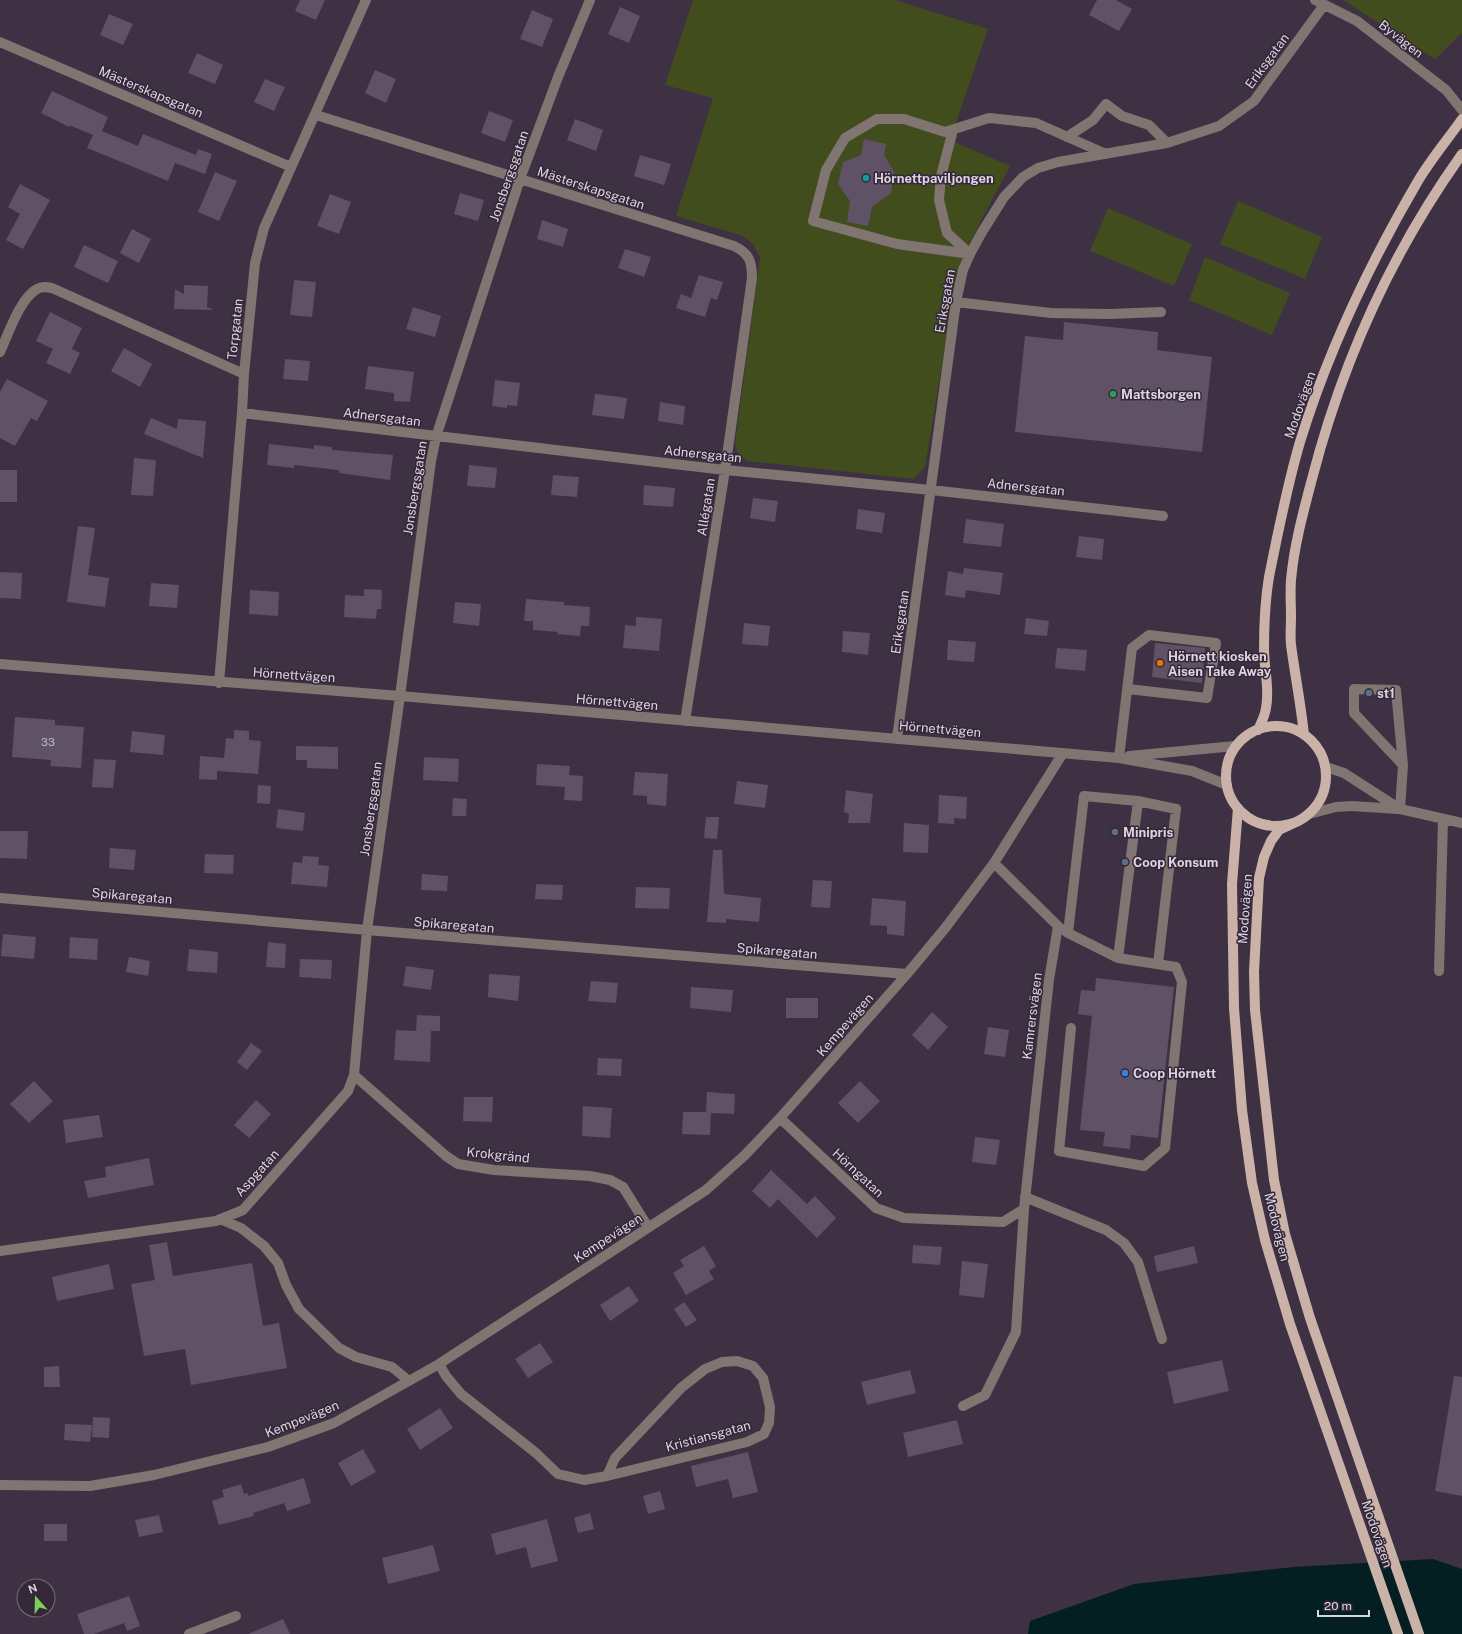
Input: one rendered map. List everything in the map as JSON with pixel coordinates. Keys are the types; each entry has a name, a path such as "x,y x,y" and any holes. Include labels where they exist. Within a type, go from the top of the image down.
{"main road":[{"name":"Modovägen","path":"1258,730 1266,709 1268,691 1264,650 1265,610 1269,578 1282,512 1300,442 1324,374 1348,316 1381,248 1419,180 1462,119"},
{"path":"1304,735 1291,644 1291,581 1295,550 1320,447 1341,383 1368,318 1398,257 1430,201 1462,154"},
{"path":"1274,726 1290,728 1304,735 1314,743 1322,754 1326,767 1326,784 1320,801 1309,814 1294,823 1279,826 1264,824 1250,818 1238,808 1231,797 1227,785 1228,767 1235,746 1258,730 1274,726"},
{"name":"Modovägen","path":"1238,808 1232,884 1234,1008 1242,1110 1251,1176 1265,1240 1290,1324 1398,1634"},
{"name":"Modovägen","path":"1294,823 1279,830 1271,841 1264,857 1259,878 1254,972 1255,1010 1274,1180 1285,1234 1310,1318 1419,1634"}],"street":[{"name":"Torpgatan","path":"219,682 244,374 256,257 264,228 316,115 366,0"},
{"name":"Jonsbergsgatan","path":"366,930 400,696 431,460 436,437 520,179 558,77 590,0"},
{"name":"Byvägen","path":"1315,0 1357,21 1446,90 1462,110"},
{"name":"Eriksgatan","path":"897,738 956,302 963,270 982,232 1004,197 1023,177 1038,168 1058,162 1167,143 1219,126 1254,101 1324,5"},
{"name":"Mästerskapsgatan","path":"0,42 291,167"},
{"path":"1067,137 1093,120 1106,104 1122,116 1149,125 1167,143"},
{"name":"Mästerskapsgatan","path":"316,115 743,250"},
{"path":"970,254 897,244 813,221 826,170 845,138 877,119 904,119 945,132 989,118 1036,123 1106,154"},
{"path":"952,130 941,176 939,200 946,233 970,254"},
{"name":"Allégatan","path":"685,721 725,470 752,278 752,267 743,250"},
{"path":"0,352 18,312 28,295 37,288 44,286 52,288 244,374"},
{"path":"956,302 1051,313 1109,314 1161,312"},
{"name":"Adnersgatan","path":"242,413 725,470 931,490 1163,516"},
{"path":"1128,689 1207,698 1216,642 1149,635 1132,648 1119,758 1235,746"},
{"name":"Hörnettvägen","path":"0,664 400,696 1119,758 1192,771 1227,785"},
{"path":"1400,809 1403,765 1396,690 1354,689 1354,713 1403,765"},
{"name":"Kempevägen","path":"0,1485 90,1486 154,1475 268,1447 334,1423 439,1364 706,1190 745,1155 780,1118 907,974 946,927 994,863 1063,753"},
{"path":"1326,767 1344,773 1400,809"},
{"path":"1068,933 1084,796 1138,801 1176,809 1158,964"},
{"path":"1118,958 1138,801"},
{"path":"1309,814 1336,807 1352,806 1400,809 1462,823"},
{"path":"1439,971 1443,819"},
{"path":"994,863 1058,926 1068,933 1118,958 1176,968 1182,982 1165,1148 1144,1166 1059,1152 1071,1028"},
{"name":"Spikaregatan","path":"0,898 366,930 907,974"},
{"name":"Kamrersvägen","path":"963,1406 984,1395 1016,1332 1025,1197 1048,980 1058,926"},
{"name":"Aspgatan","path":"0,1251 220,1219 242,1210 348,1091 354,1075 366,930"},
{"name":"Krokgränd","path":"354,1075 446,1156 458,1164 494,1170 590,1176 610,1180 623,1187 648,1227"},
{"name":"Hörngatan","path":"780,1118 876,1208 904,1218 1003,1222 1024,1209"},
{"path":"1025,1197 1106,1230 1124,1243 1138,1262 1162,1339"},
{"path":"220,1219 241,1228 264,1246 278,1264 286,1285 299,1309 339,1348 356,1357 392,1367 409,1381"},
{"name":"Kristiansgatan","path":"439,1364 446,1376 461,1394 536,1453 558,1474 584,1480 607,1476 747,1442 764,1434 769,1423 770,1407 763,1378 753,1366 737,1361 722,1362 705,1369 681,1388 615,1458 607,1476"},
{"path":"189,1634 236,1616"}],"green space":[{"path":"693,0 895,0 988,29 950,140 1010,166 964,253 954,292 925,467 914,479 747,461 738,453 735,444 760,257 753,244 743,236 676,216 713,98 665,85"},
{"path":"1343,0 1462,0 1462,33 1435,59"},
{"path":"1238,201 1322,237 1305,279 1220,244"},
{"path":"1108,208 1192,244 1174,286 1090,251"},
{"path":"1205,257 1290,293 1272,335 1189,300"}],"shaded area":[{"path":"1433,1559 1462,1569 1462,1634 1028,1634 1030,1621 1134,1584 1294,1567"}],"building":[{"path":"300,0 325,0 316,20 295,11"},
{"path":"1097,0 1116,0 1132,9 1119,31 1089,15"},
{"path":"620,7 640,16 629,43 608,34"},
{"path":"532,10 553,19 542,47 520,39"},
{"path":"109,14 133,24 123,45 100,35"},
{"path":"197,53 223,65 215,84 188,73"},
{"path":"375,70 396,79 386,103 365,93"},
{"path":"265,79 285,87 274,111 254,102"},
{"path":"52,91 108,117 102,131 138,146 143,134 196,155 198,149 212,154 205,174 175,163 168,181 87,148 93,135 69,125 69,127 41,113"},
{"path":"489,111 513,120 505,142 481,133"},
{"path":"575,119 603,130 596,151 567,140"},
{"name":"Hörnettpaviljongen","path":"864,139 886,144 884,155 894,172 891,193 872,207 868,226 847,222 850,201 838,184 843,162 861,155"},
{"path":"640,155 671,164 664,185 634,176"},
{"path":"215,172 237,181 219,221 198,212"},
{"path":"20,184 50,200 23,249 6,240 20,214 8,207"},
{"path":"460,193 484,200 478,221 454,214"},
{"path":"330,194 351,202 339,234 317,226"},
{"path":"542,220 568,229 563,247 537,239"},
{"path":"132,229 151,239 139,263 120,253"},
{"path":"84,245 118,261 108,283 74,267"},
{"path":"625,249 651,257 644,277 618,268"},
{"path":"699,275 723,282 717,300 711,298 705,317 676,308 681,294 691,298"},
{"path":"294,280 316,282 312,317 290,315"},
{"path":"184,285 208,286 207,307 214,310 174,309 175,289 184,294"},
{"path":"413,307 441,316 435,337 406,329"},
{"path":"50,312 82,328 72,349 80,353 70,374 46,363 53,349 36,341"},
{"name":"Mattsborgen","path":"1064,322 1158,332 1157,350 1212,357 1202,452 1015,432 1025,336 1063,340"},
{"path":"124,348 152,364 140,387 111,371"},
{"path":"285,359 310,361 308,381 283,379"},
{"path":"368,366 414,372 410,402 394,401 394,393 365,389"},
{"path":"7,379 48,401 37,421 31,418 15,446 0,438 0,392"},
{"path":"495,380 520,383 517,406 507,405 507,408 492,406"},
{"path":"595,394 627,398 624,419 592,415"},
{"path":"660,402 685,406 683,425 658,421"},
{"path":"151,418 177,429 178,419 206,421 203,458 144,434"},
{"path":"269,444 314,449 314,445 332,447 332,450 393,455 390,480 339,473 339,470 294,465 294,468 267,465"},
{"path":"134,458 156,460 153,496 131,495"},
{"path":"469,465 497,468 495,488 467,486"},
{"path":"0,470 17,470 17,502 0,502"},
{"path":"553,475 579,477 577,497 551,495"},
{"path":"644,485 675,488 673,507 643,505"},
{"path":"753,498 778,501 775,522 750,518"},
{"path":"858,509 885,513 882,533 856,529"},
{"path":"966,519 1004,524 1001,547 963,543"},
{"path":"78,526 95,528 88,575 109,578 105,607 67,602"},
{"path":"1079,536 1104,539 1102,560 1076,557"},
{"path":"964,568 1003,573 1000,595 966,590 965,598 945,595 948,571 963,574"},
{"path":"0,572 22,573 21,599 0,598"},
{"path":"151,583 179,585 177,608 149,606"},
{"path":"364,589 382,590 381,609 377,609 376,619 344,617 345,595 364,596"},
{"path":"250,590 279,592 278,616 249,614"},
{"path":"526,599 564,602 564,605 590,607 589,626 581,626 580,636 533,630 533,621 524,621"},
{"path":"455,602 481,604 479,626 453,623"},
{"path":"636,617 662,619 659,651 623,648 625,625 636,626"},
{"path":"1026,618 1049,621 1047,636 1024,634"},
{"path":"744,623 770,626 768,646 742,644"},
{"path":"843,631 870,633 868,655 842,652"},
{"path":"948,640 976,642 974,662 947,660"},
{"path":"1155,643 1205,648 1202,683 1152,677"},
{"path":"1057,648 1087,650 1085,671 1055,668"},
{"path":"15,717 55,720 55,725 84,727 81,768 50,766 51,760 12,757"},
{"path":"234,730 249,731 249,740 261,741 258,774 217,771 217,780 199,779 200,756 224,758 226,738 234,739"},
{"path":"132,731 165,735 163,755 130,752"},
{"path":"296,746 338,747 338,769 307,768 307,760 296,760"},
{"path":"424,757 459,759 458,782 423,780"},
{"path":"94,759 116,760 113,788 92,787"},
{"path":"537,764 570,766 569,775 583,776 582,801 564,800 565,787 536,785"},
{"path":"635,772 668,774 666,806 647,804 647,796 633,795"},
{"path":"737,781 768,785 765,808 734,804"},
{"path":"258,785 271,786 270,804 257,803"},
{"path":"846,790 873,794 870,823 848,823 849,814 844,812"},
{"path":"939,795 967,797 966,819 954,818 954,824 938,823"},
{"path":"453,798 467,799 466,816 452,816"},
{"path":"278,809 305,813 303,831 276,828"},
{"path":"706,817 719,817 717,839 704,838"},
{"path":"904,823 929,825 928,853 903,852"},
{"path":"0,831 28,831 27,859 0,858"},
{"path":"110,848 136,850 134,870 109,868"},
{"path":"713,850 722,850 724,894 761,898 759,922 726,919 726,923 707,922"},
{"path":"205,854 234,855 233,874 204,873"},
{"path":"303,856 319,857 318,865 329,866 327,887 291,884 293,862 302,863"},
{"path":"422,874 448,876 447,891 421,890"},
{"path":"813,880 832,881 830,908 811,907"},
{"path":"536,884 563,885 562,900 535,899"},
{"path":"636,887 670,888 669,909 635,908"},
{"path":"872,898 906,901 904,936 887,934 887,926 870,925"},
{"path":"3,934 36,937 34,959 1,956"},
{"path":"70,937 98,939 97,960 69,958"},
{"path":"268,942 286,944 285,968 266,967"},
{"path":"189,949 218,952 217,973 187,971"},
{"path":"129,957 150,961 148,976 126,972"},
{"path":"300,959 332,960 331,979 299,977"},
{"path":"406,966 434,970 431,990 403,986"},
{"path":"489,974 520,976 518,1001 488,997"},
{"name":"Coop Hörnett","path":"1096,978 1174,987 1158,1138 1131,1135 1130,1149 1103,1146 1105,1132 1080,1130 1092,1016 1078,1014 1081,990 1095,991"},
{"path":"591,981 618,983 616,1003 588,1001"},
{"path":"691,987 733,990 731,1012 690,1008"},
{"path":"786,998 818,998 818,1018 786,1018"},
{"path":"932,1012 948,1027 928,1050 912,1035"},
{"path":"417,1015 440,1016 440,1031 431,1031 430,1062 394,1060 396,1030 416,1031"},
{"path":"988,1027 1009,1030 1005,1057 984,1054"},
{"path":"251,1043 262,1051 247,1070 237,1062"},
{"path":"598,1058 622,1059 621,1076 597,1075"},
{"path":"34,1081 53,1101 29,1123 10,1104"},
{"path":"860,1081 880,1101 858,1123 838,1103"},
{"path":"707,1092 735,1094 734,1114 711,1113 710,1135 682,1134 683,1112 706,1112"},
{"path":"464,1097 493,1097 492,1122 463,1121"},
{"path":"256,1100 271,1114 249,1138 234,1125"},
{"path":"583,1106 612,1108 610,1138 582,1136"},
{"path":"99,1115 103,1137 66,1143 63,1120"},
{"path":"975,1137 1000,1140 996,1165 972,1162"},
{"path":"149,1158 154,1185 88,1198 84,1181 106,1177 105,1167"},
{"path":"771,1170 807,1204 815,1196 836,1218 817,1238 778,1199 770,1208 752,1191"},
{"path":"167,1242 173,1276 252,1263 263,1326 279,1323 287,1368 191,1385 185,1349 144,1356 131,1284 155,1280 149,1245"},
{"path":"913,1245 942,1247 940,1265 912,1263"},
{"path":"704,1246 716,1266 709,1271 714,1279 686,1295 673,1273 684,1266 680,1260"},
{"path":"1194,1246 1198,1263 1157,1272 1154,1256"},
{"path":"962,1261 988,1264 984,1298 959,1295"},
{"path":"109,1264 114,1289 57,1301 52,1277"},
{"path":"629,1286 639,1301 610,1321 600,1305"},
{"path":"684,1302 697,1320 686,1327 674,1309"},
{"path":"540,1343 553,1362 528,1378 515,1359"},
{"path":"1222,1360 1229,1391 1174,1404 1167,1372"},
{"path":"59,1366 60,1387 44,1387 44,1367"},
{"path":"910,1370 916,1393 867,1405 861,1382"},
{"path":"1454,1376 1462,1377 1462,1496 1435,1491"},
{"path":"440,1408 453,1428 420,1450 407,1429"},
{"path":"93,1417 110,1418 109,1438 92,1437"},
{"path":"957,1420 963,1444 908,1457 903,1433"},
{"path":"65,1424 92,1425 90,1442 64,1440"},
{"path":"363,1449 376,1472 351,1486 338,1463"},
{"path":"748,1452 758,1492 733,1498 728,1479 696,1487 691,1466"},
{"path":"304,1478 311,1503 287,1511 284,1503 253,1513 254,1516 219,1525 212,1501 224,1497 222,1490 241,1484 244,1494 248,1493 248,1496"},
{"path":"660,1491 665,1509 648,1514 643,1496"},
{"path":"590,1513 594,1529 578,1533 574,1518"},
{"path":"159,1515 163,1532 139,1537 135,1520"},
{"path":"547,1519 558,1561 531,1568 526,1547 496,1555 491,1534"},
{"path":"44,1524 67,1524 67,1541 44,1541"},
{"path":"433,1545 440,1571 388,1584 382,1558"},
{"path":"129,1596 140,1626 127,1631 124,1623 94,1634 84,1634 77,1614"},
{"path":"283,1619 290,1634 248,1634"}],"place":[{"name":"Hörnettpaviljongen","path":"866,178"},
{"name":"Mattsborgen","path":"1113,394"},
{"name":"Hörnett kiosken Aisen Take Away","path":"1160,663"},
{"name":"st1","path":"1369,693"},
{"name":"Minipris","path":"1115,832"},
{"name":"Coop Konsum","path":"1125,862"},
{"name":"Coop Hörnett","path":"1125,1073"}]}
